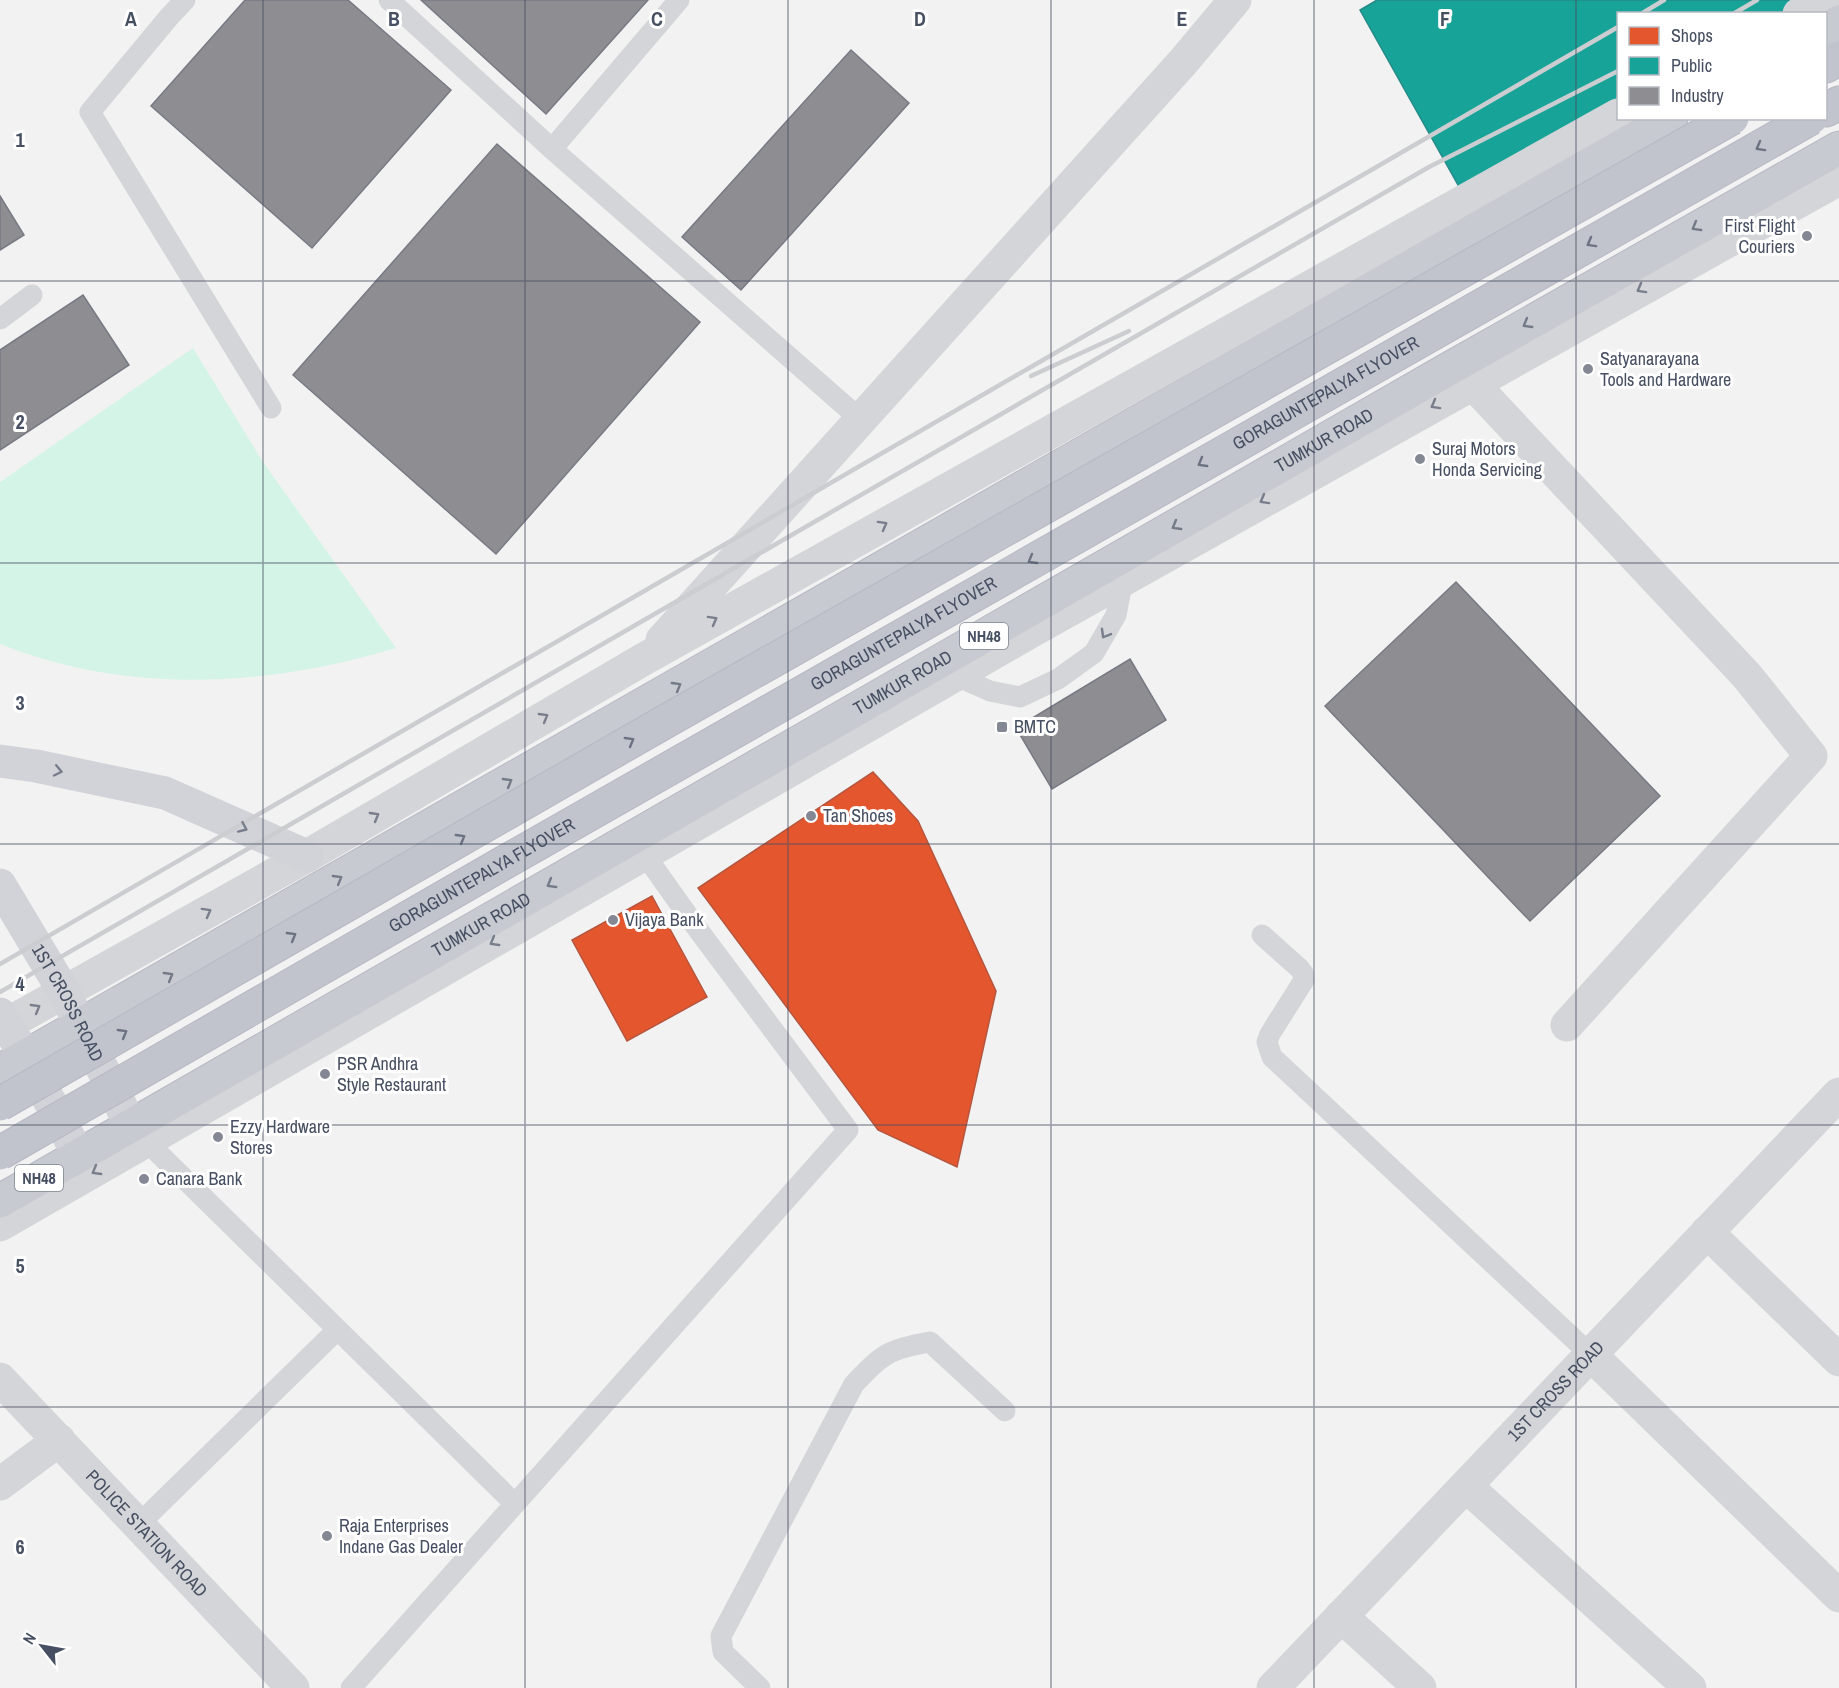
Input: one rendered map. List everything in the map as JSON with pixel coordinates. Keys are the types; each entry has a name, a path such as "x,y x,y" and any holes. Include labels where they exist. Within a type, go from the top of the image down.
{"highway":[{"path":"13,1064 1667,120"},
{"path":"0,1104 650,730 1728,120"},
{"name":"GORAGUNTEPALYA FLYOVER","path":"0,1153 1237,443 1807,120"},
{"name":"TUMKUR ROAD","path":"0,1201 79,1156 139,1134 1713,218 1839,148"}],"main road":[{"path":"0,761 36,766 165,793 307,856"},
{"name":"1ST CROSS ROAD","path":"0,885 64,992 139,1134"},
{"path":"2,1022 13,1064 79,1156"}],"street":[{"path":"644,659 1182,62 1235,0"},
{"path":"1802,12 1823,0"},
{"path":"2,1022 64,992 307,856 644,659 1617,116"},
{"path":"0,1225 139,1134 645,855 1123,579 1839,179"},
{"path":"1473,384 1747,676 1811,756 1567,1025"},
{"name":"1ST CROSS ROAD","path":"1273,1688 1707,1232 1838,1098"},
{"path":"1707,1232 1839,1360"},
{"path":"1591,1355 1839,1596"},
{"name":"POLICE STATION ROAD","path":"0,1378 293,1688"},
{"path":"0,1484 59,1440"},
{"path":"1466,1486 1690,1688"},
{"path":"1341,1616 1420,1688"}],"lane":[{"path":"185,0 168,17 90,112 270,408"},
{"path":"389,0 552,149 860,419"},
{"path":"552,149 679,0"},
{"path":"0,319 32,295"},
{"path":"954,675 990,691 1020,697 1058,679 1094,653 1116,615 1123,579"},
{"path":"351,1688 848,1130 645,855"},
{"path":"1262,935 1299,968 1304,980 1270,1034 1267,1042 1272,1057 1591,1355"},
{"path":"139,1134 515,1504"},
{"path":"139,1524 337,1330"},
{"path":"760,1688 723,1652 721,1636 854,1384 882,1355 906,1346 930,1342 1005,1411"}],"green space":[{"path":"193,348 263,462 396,648 298,671 198,680 147,678 97,672 48,660 0,644 0,482"}],"building: Shops":[{"path":"873,772 918,821 996,991 957,1167 878,1130 698,888"},
{"path":"652,896 707,997 627,1041 572,940"}],"building: Public":[{"path":"1377,0 1822,0 1801,12 1617,12 1617,116 1467,201 1360,10"}],"building: Industry":[{"path":"245,0 348,0 451,90 312,248 151,106"},
{"path":"421,0 648,0 546,114"},
{"path":"851,50 909,103 741,290 682,237"},
{"path":"497,144 700,322 496,554 293,375"},
{"path":"0,196 24,235 0,250"},
{"path":"83,295 129,365 0,450 0,350"},
{"path":"1456,582 1660,796 1530,921 1325,706"},
{"path":"1130,659 1166,720 1052,789 1016,728"}],"railway":[{"path":"1644,12 1664,0"},
{"path":"1736,12 1757,0"},
{"path":"0,964 1617,28"},
{"path":"0,992 1429,167 1617,72"},
{"path":"1031,376 1129,331"}],"place":[{"name":"First Flight Couriers","path":"1807,236"},
{"name":"Satyanarayana Tools and Hardware","path":"1588,369"},
{"name":"Suraj Motors Honda Servicing","path":"1420,459"},
{"name":"BMTC","path":"1002,727"},
{"name":"Tan Shoes","path":"811,816"},
{"name":"Vijaya Bank","path":"613,920"},
{"name":"PSR Andhra Style Restaurant","path":"325,1074"},
{"name":"Ezzy Hardware Stores","path":"218,1137"},
{"name":"Canara Bank","path":"144,1179"},
{"name":"Raja Enterprises Indane Gas Dealer","path":"327,1536"}]}
